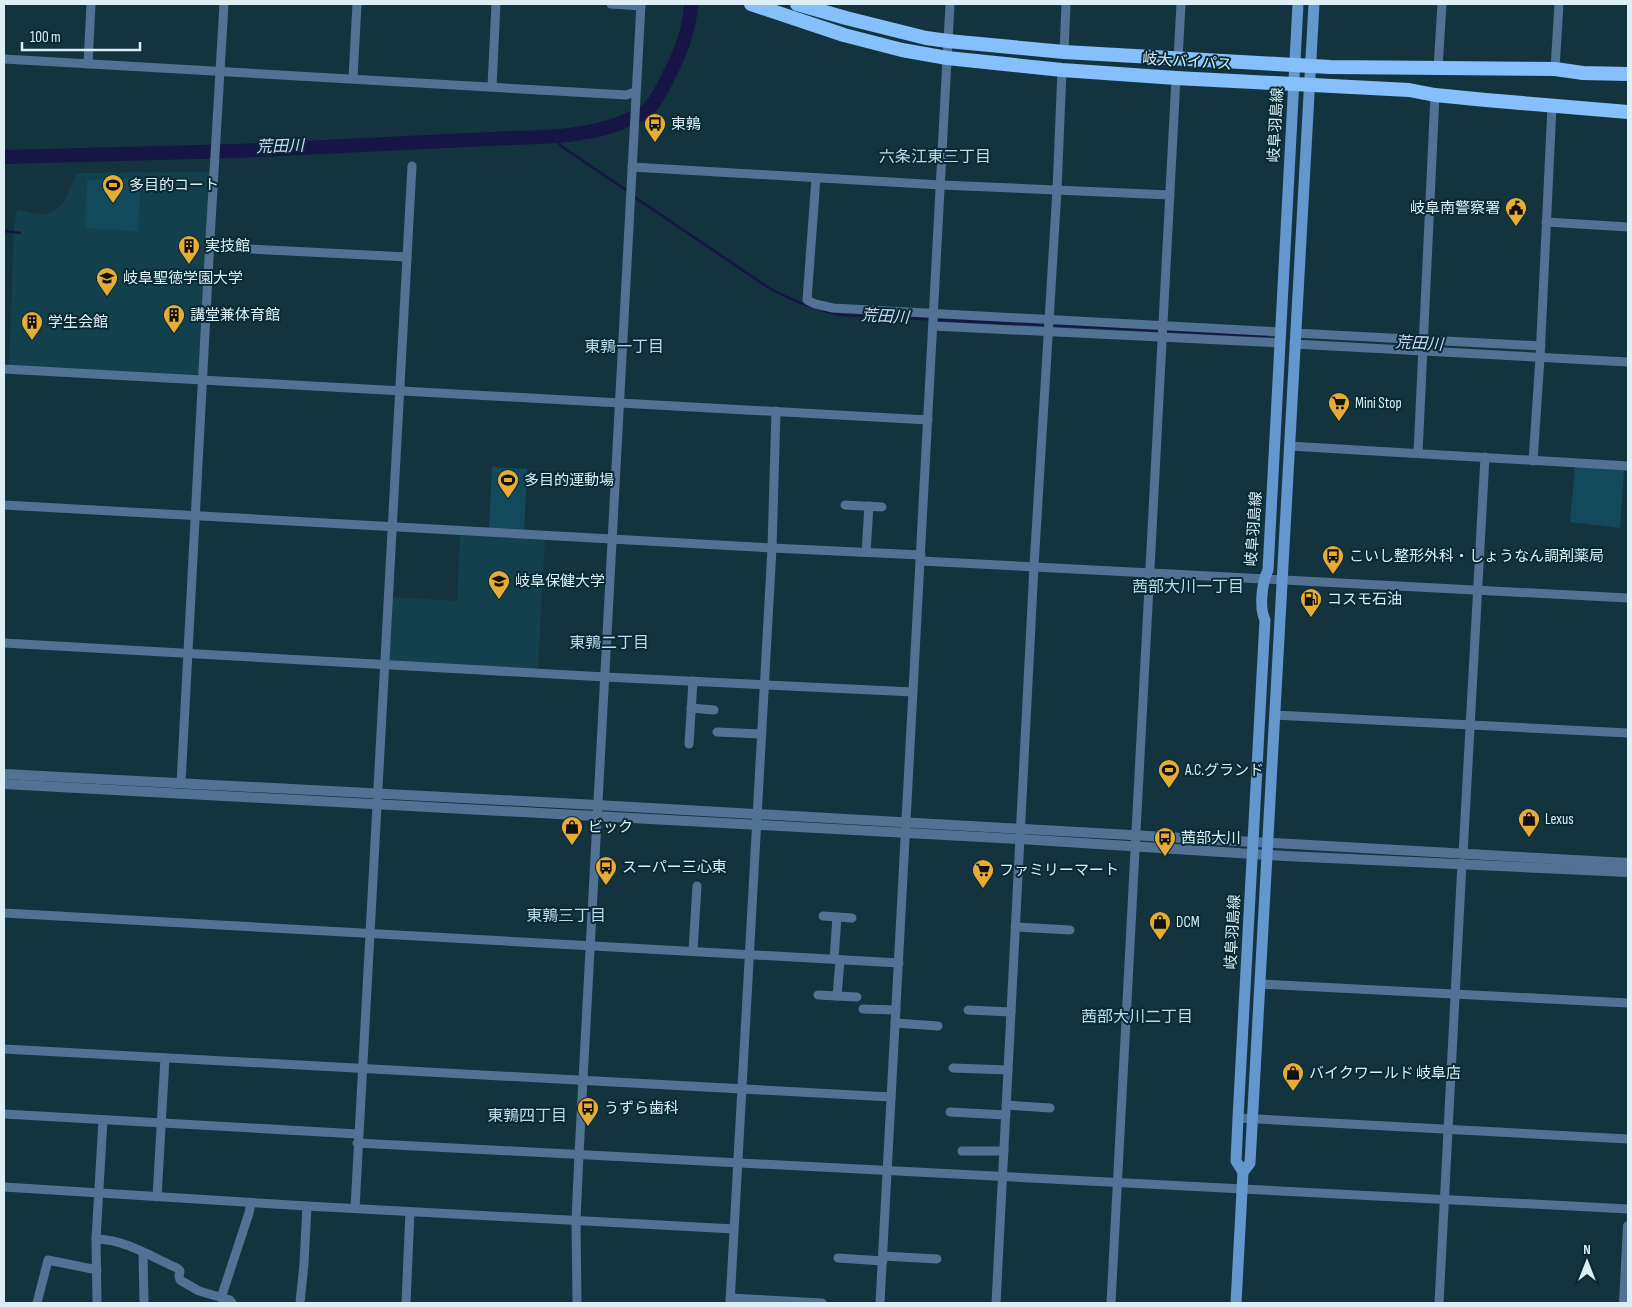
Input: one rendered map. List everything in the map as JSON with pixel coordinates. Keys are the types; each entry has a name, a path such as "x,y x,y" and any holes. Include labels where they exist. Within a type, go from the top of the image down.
{"highway":[{"name":"岐大バイパス","path":"751,4 812,25 887,46 947,58 1062,70 1176,78 1409,90 1552,106 1628,112"},
{"name":"岐大バイパス","path":"797,4 893,31 948,42 1064,52 1310,66 1555,70 1628,74"}],"main road":[{"name":"岐阜羽島線","path":"1244,1172 1236,1162 1238,1118 1265,620 1262,614 1264,579 1268,570 1298,4"},
{"name":"岐阜羽島線","path":"1236,1303 1244,1172 1250,1162 1314,4"}],"street":[{"path":"88,64 91,4"},
{"path":"181,784 224,4"},
{"path":"353,78 357,4"},
{"path":"492,86 496,4"},
{"path":"577,1303 576,1220 579,1154 641,5 612,4"},
{"path":"880,1303 950,4"},
{"path":"1064,52 1066,4"},
{"path":"1178,59 1181,4"},
{"path":"1438,68 1442,4"},
{"path":"1555,70 1559,4"},
{"path":"4,59 492,86 635,97"},
{"path":"996,1303 1062,70"},
{"path":"1110,1303 1176,78"},
{"path":"1418,453 1435,94"},
{"path":"1533,461 1541,346 1552,106"},
{"path":"354,1208 412,166"},
{"path":"632,167 1170,195"},
{"path":"816,178 807,300 815,304 833,308 933,319 1280,337"},
{"path":"1546,222 1628,227"},
{"path":"210,248 407,257"},
{"path":"1295,338 1423,345 1541,346"},
{"path":"1423,345 1540,358 1628,362"},
{"path":"4,371 928,420"},
{"path":"776,412 772,548 736,1164 730,1301 822,1303"},
{"path":"1289,446 1628,466"},
{"path":"1439,1303 1485,457"},
{"path":"4,505 866,552 1034,566 1628,598"},
{"path":"845,505 882,507"},
{"path":"866,552 869,506"},
{"path":"4,643 605,677 913,692"},
{"path":"688,744 693,681"},
{"path":"691,708 714,710"},
{"path":"1274,715 1628,733"},
{"path":"717,732 761,734"},
{"path":"4,774 181,784 668,821 756,820"},
{"path":"4,784 377,799 598,805 756,820 1268,849 1463,859 1628,863"},
{"path":"1463,859 1628,872"},
{"path":"693,952 697,886"},
{"path":"4,913 172,924 369,933 899,963"},
{"path":"823,916 852,918"},
{"path":"837,917 837,996"},
{"path":"1015,927 1070,930"},
{"path":"1260,984 1628,1003"},
{"path":"818,995 857,997"},
{"path":"863,1009 896,1010"},
{"path":"968,1010 1011,1012"},
{"path":"895,1023 938,1026"},
{"path":"4,1049 891,1097"},
{"path":"157,1197 165,1058"},
{"path":"953,1068 1008,1070"},
{"path":"1006,1105 1050,1108"},
{"path":"950,1112 1006,1115"},
{"path":"4,1114 736,1164 888,1170 1628,1209"},
{"path":"1238,1118 1628,1138"},
{"path":"97,1303 96,1239 103,1120"},
{"path":"962,1151 1004,1151"},
{"path":"4,1187 251,1203 734,1229"},
{"path":"220,1298 250,1213 251,1203"},
{"path":"300,1303 307,1206"},
{"path":"406,1303 410,1212"},
{"path":"1624,1303 1628,1226"},
{"path":"96,1239 104,1239 121,1244 177,1268 180,1272 180,1280 199,1291 230,1300 232,1303"},
{"path":"143,1253 144,1303"},
{"path":"838,1258 937,1259"},
{"path":"37,1303 48,1260 97,1270"}],"shaded area":[{"name":"岐阜聖徳学園大学","path":"210,172 198,374 195,376 9,366 14,228 17,210 46,214 57,209 65,200 77,173"},
{"name":"多目的コート","path":"135,178 135,180 141,181 138,231 85,228 87,180"},
{"name":"多目的運動場","path":"492,467 527,469 524,531 489,529"},
{"path":"1575,467 1624,470 1620,528 1570,522"},
{"name":"岐阜保健大学","path":"460,533 545,538 538,669 389,661 391,597 457,601"}],"waterway":[{"name":"荒田川","path":"4,157 236,151 543,137 603,129 638,116 653,104 663,88 681,48 689,22 691,4"},
{"name":"荒田川","path":"555,137 561,146 629,192"},
{"name":"荒田川","path":"633,196 769,288 813,308 841,315 1046,325"},
{"path":"4,231 20,233"},
{"name":"荒田川","path":"1052,325 1267,336"}],"place":[{"name":"東鶉","path":"655,143"},
{"name":"多目的コート","path":"113,204"},
{"name":"岐阜南警察署","path":"1516,227"},
{"name":"実技館","path":"189,265"},
{"name":"岐阜聖徳学園大学","path":"107,297"},
{"name":"講堂兼体育館","path":"174,334"},
{"name":"学生会館","path":"32,341"},
{"name":"Mini Stop","path":"1339,422"},
{"name":"多目的運動場","path":"508,499"},
{"name":"こいし整形外科・しょうなん調剤薬局","path":"1333,575"},
{"name":"岐阜保健大学","path":"499,600"},
{"name":"コスモ石油","path":"1311,618"},
{"name":"A.C.グランド","path":"1169,789"},
{"name":"Lexus","path":"1529,838"},
{"name":"ビック","path":"572,846"},
{"name":"茜部大川","path":"1165,857"},
{"name":"スーパー三心東","path":"606,886"},
{"name":"ファミリーマート","path":"983,889"},
{"name":"DCM","path":"1160,941"},
{"name":"バイクワールド 岐阜店","path":"1293,1092"},
{"name":"うずら歯科","path":"588,1127"}],"district":[{"name":"六条江東三丁目","path":"935,157"},
{"name":"東鶉一丁目","path":"624,347"},
{"name":"茜部大川一丁目","path":"1188,587"},
{"name":"東鶉二丁目","path":"609,643"},
{"name":"東鶉三丁目","path":"566,916"},
{"name":"茜部大川二丁目","path":"1137,1017"},
{"name":"東鶉四丁目","path":"527,1116"}]}
